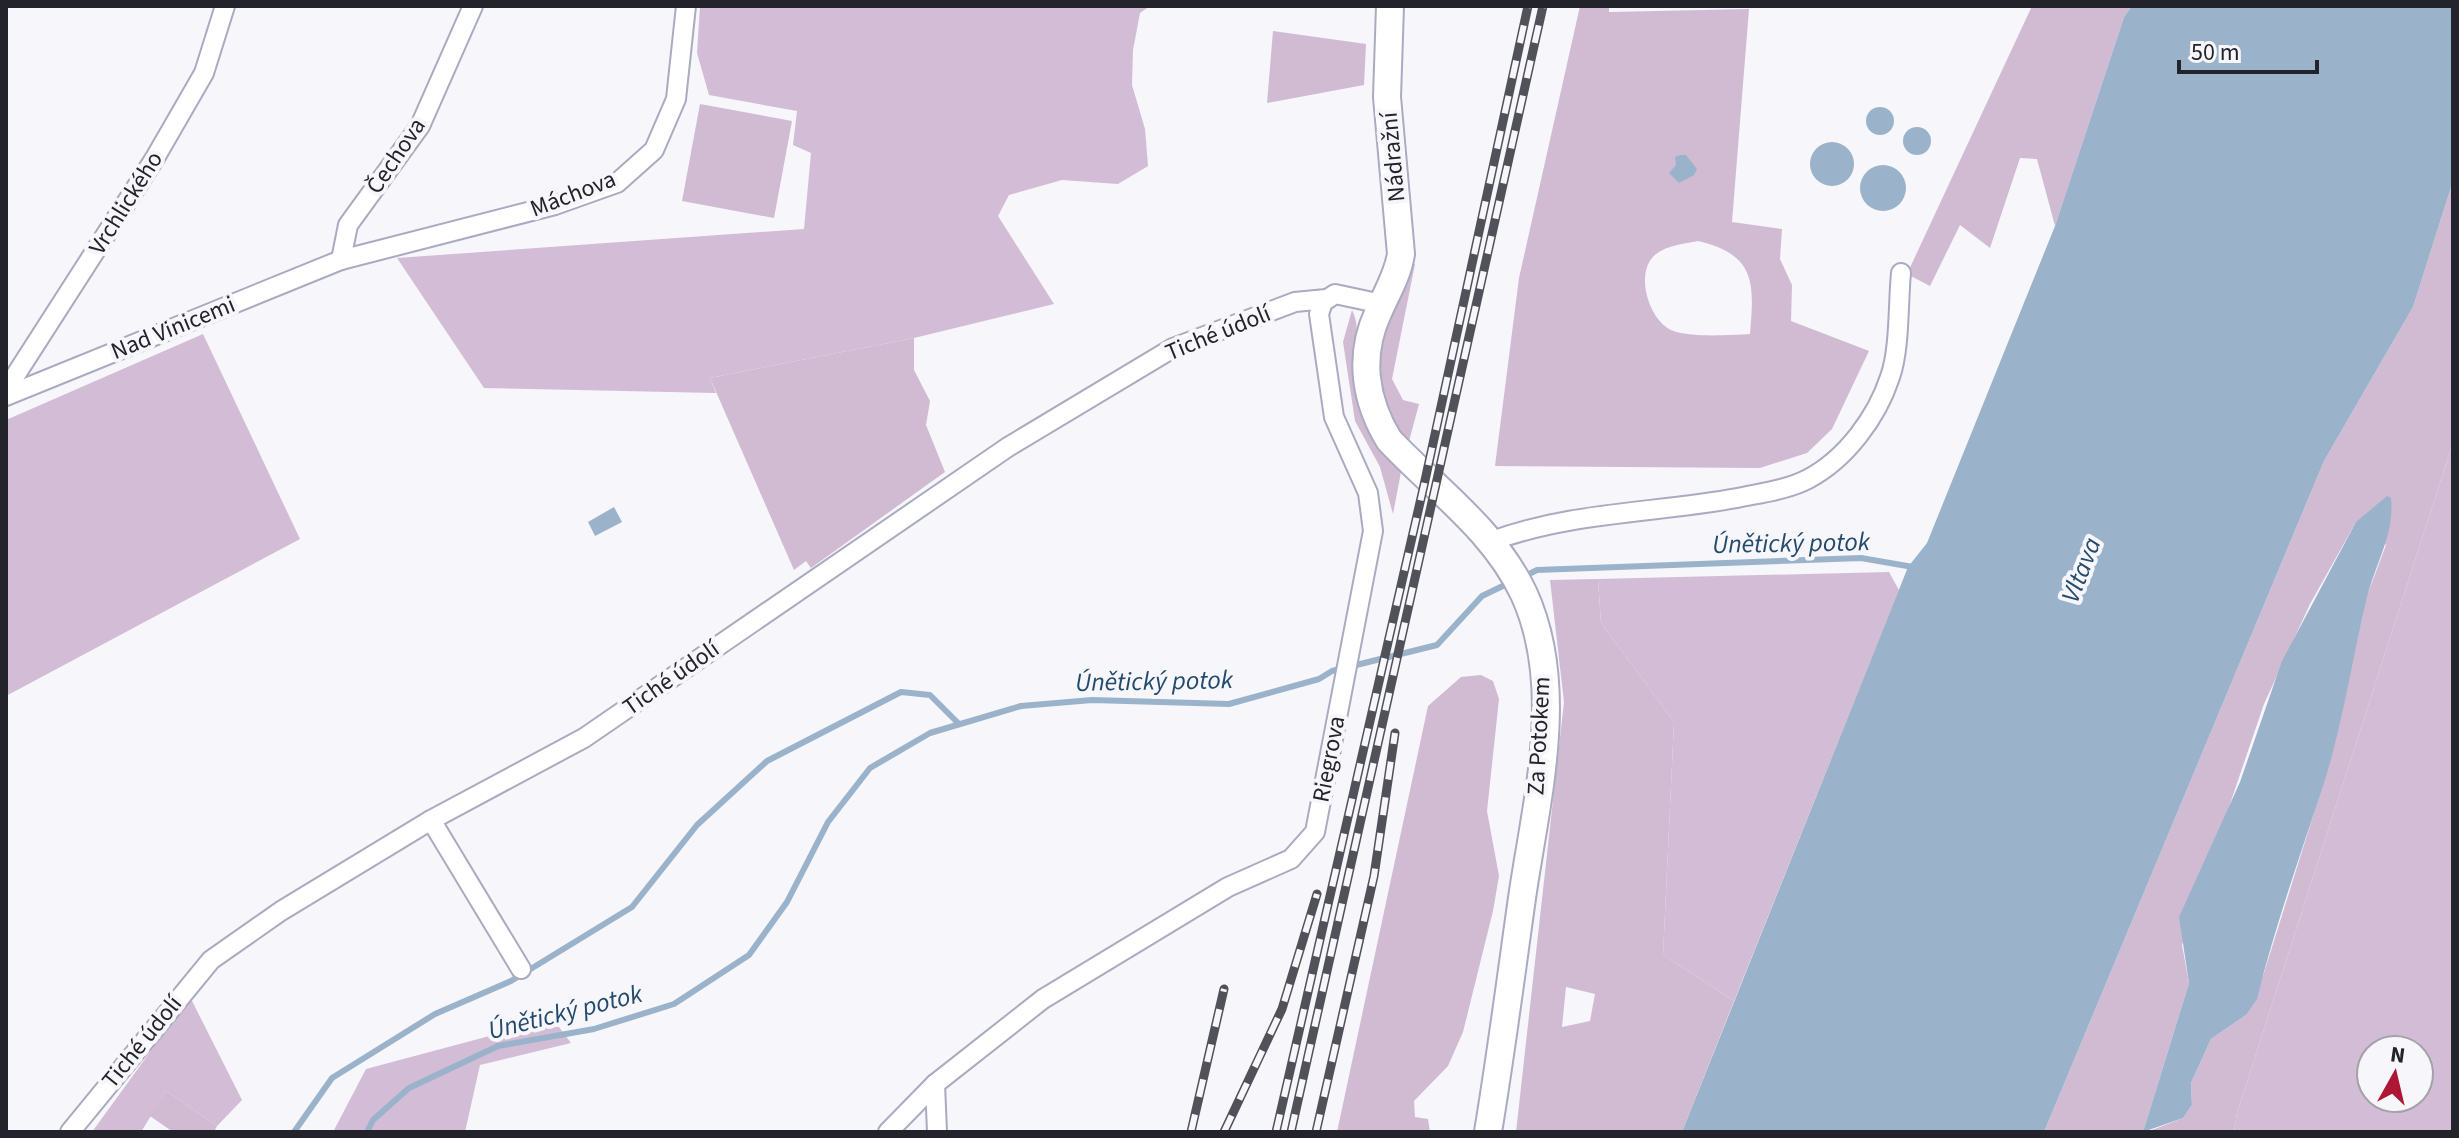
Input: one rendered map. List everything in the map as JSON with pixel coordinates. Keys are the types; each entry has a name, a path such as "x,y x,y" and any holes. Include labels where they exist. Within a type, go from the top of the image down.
{"main road":[{"name":"Nádražní","path":"1382,304 1399,267 1401,254 1387,97 1390,6"},
{"name":"Za Potokem","path":"1382,304 1366,361 1366,384 1377,420 1398,450 1497,550 1524,595 1542,649 1545,723 1488,1132"}],"street":[{"name":"Vrchlického","path":"6,393 155,158 204,73 225,6"},
{"name":"Čechova","path":"341,260 348,225 420,126 473,6"},
{"name":"Máchova","path":"341,260 555,205 617,183 654,150 676,99 686,6"},
{"name":"Nad Vinicemi","path":"6,393 341,260"},
{"path":"1497,550 1520,530 1773,491 1805,481 1827,468 1847,451 1891,376 1901,273"},
{"path":"1326,299 1345,294 1382,304"},
{"name":"Riegrova","path":"888,1132 935,1084 1043,999 1228,887 1291,859 1315,832 1372,553 1373,521 1368,493 1341,435 1332,405 1319,322 1321,307 1326,299"},
{"name":"Tiché údolí","path":"70,1132 211,960 281,911 431,820 584,738 1008,447 1173,348 1295,302 1326,299"},
{"path":"431,820 521,969"},
{"path":"935,1084 937,1132"}],"shaded area":[{"path":"700,6 1150,6 1140,13 1133,50 1132,85 1145,129 1148,166 1118,184 1062,180 1009,195 998,216 1054,304 914,338 710,378 716,393 484,388 397,258 804,229 811,153 793,145 797,111 709,95 697,53"},
{"path":"1580,6 1609,6 1609,12 1749,9 1732,222 1782,229 1780,259 1792,285 1791,321 1869,351 1832,429 1807,453 1760,468 1495,466 1519,278","holes":["1698,241 1732,254 1748,274 1752,300 1750,334 1699,335 1671,330 1650,306 1645,283 1649,262 1661,251 1682,244"]},
{"path":"2032,6 2132,6 2124,17 2055,226 2037,159 2020,158 1990,248 1960,225 1930,286 1907,274"},
{"path":"1273,31 1366,44 1364,85 1267,103"},
{"path":"700,104 792,121 774,218 682,201"},
{"path":"2453,181 2453,442 2237,1113 2234,1132 2147,1132 2183,1118 2192,1105 2191,1083 2211,1039 2246,1015 2263,976 2324,781 2368,593 2386,545 2356,522 2310,604 2264,704 2182,945 2189,983 2143,1132 2044,1132 2324,461 2413,307"},
{"path":"1411,264 1415,264 1392,379 1403,400 1419,404 1408,445 1382,396 1378,375 1383,335"},
{"path":"1352,310 1357,331 1353,381 1359,411 1371,437 1401,472 1393,514 1380,467 1355,421 1343,342"},
{"path":"203,334 300,539 6,696 6,420"},
{"path":"914,338 914,370 930,401 926,425 945,472 811,568 806,561 794,570 710,378"},
{"path":"2453,442 2453,1132 2234,1132 2237,1113"},
{"path":"1889,572 1899,590 1734,1001 1663,955 1674,722 1601,623 1598,579"},
{"path":"1598,579 1601,623 1674,722 1663,955 1734,1001 1682,1132 1516,1132 1564,702 1550,580","holes":["1566,987 1595,994 1590,1021 1562,1027"]},
{"path":"1481,675 1493,681 1499,699 1487,811 1499,876 1463,1032 1448,1066 1414,1101 1415,1117 1428,1119 1430,1132 1337,1132 1428,706 1461,677"},
{"path":"190,997 242,1100 217,1126 166,1091 141,1132 92,1132"},
{"path":"553,1019 571,1043 480,1065 465,1132 333,1132 366,1069"},
{"path":"166,1091 217,1126 214,1132 173,1132 150,1116"}],"water":[{"name":"Vltava","path":"2132,6 2453,6 2453,181 2413,307 2324,461 2044,1132 1682,1132 1908,567 1927,543 2055,226 2124,17"},
{"path":"1880,107 1890,111 1894,121 1890,131 1880,135 1870,131 1866,121 1870,111"},
{"path":"1917,127 1927,131 1931,141 1927,151 1917,155 1907,151 1903,141 1907,131"},
{"path":"1832,142 1848,148 1854,164 1848,180 1832,186 1816,180 1810,164 1816,148"},
{"path":"1686,155 1697,169 1694,175 1679,183 1669,173 1676,165 1675,157"},
{"path":"1883,165 1899,172 1906,188 1899,204 1883,211 1867,204 1860,188 1867,172"},
{"path":"2387,496 2391,498 2390,524 2370,585 2337,737 2257,999 2246,1015 2211,1039 2191,1083 2192,1105 2183,1118 2143,1132 2189,983 2179,917 2240,782 2282,661 2356,522"},
{"path":"614,507 622,522 595,536 588,522"}],"waterway":[{"name":"Únětický potok","path":"1523,577 1537,570 1861,558 1913,567"},
{"name":"Únětický potok","path":"367,1132 373,1120 409,1088 498,1046 594,1029 674,1004 749,955 787,902 828,822 870,768 930,733 1021,706 1092,700 1229,704 1319,679 1332,671 1437,645 1482,596 1509,583"},
{"path":"294,1132 332,1078 435,1014 511,981 632,907 697,825 767,761 901,692 930,695 959,724"}],"railway":[{"path":"1276,1132 1424,485 1528,6"},
{"path":"1291,1132 1543,6"},
{"path":"1316,1132 1374,876 1395,733"},
{"path":"1224,1132 1282,1009 1317,894"},
{"path":"1191,1132 1224,989"}]}
